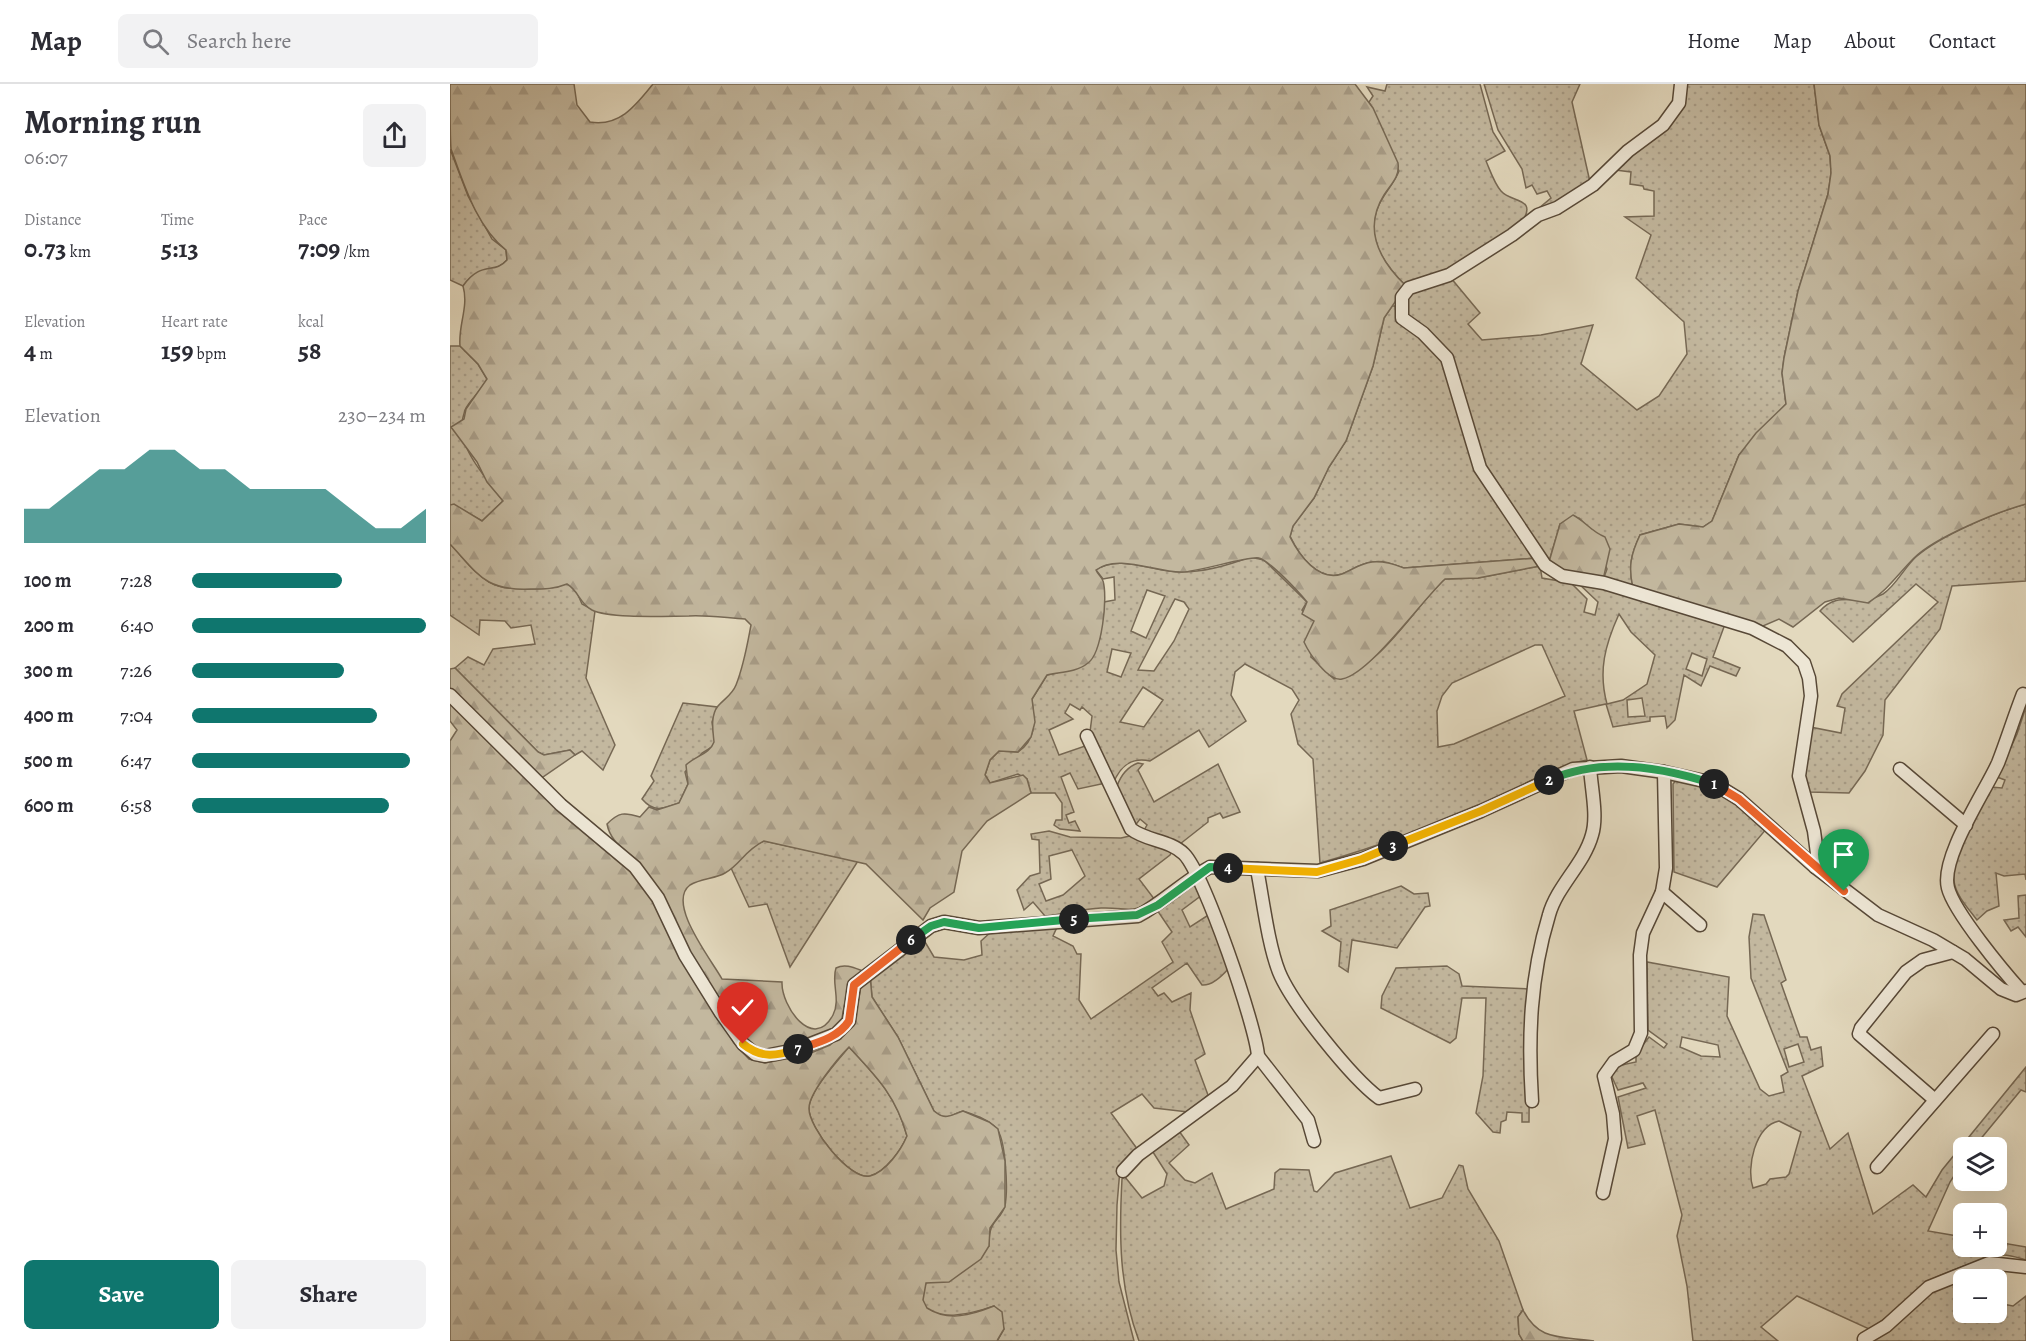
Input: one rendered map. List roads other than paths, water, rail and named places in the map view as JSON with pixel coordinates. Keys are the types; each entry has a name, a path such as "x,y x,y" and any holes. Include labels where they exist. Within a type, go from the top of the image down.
{"street":[{"path":"1681,84 1679,103 1663,125 1629,151 1593,185 1557,208 1538,215 1512,235 1449,275 1409,288 1402,297 1400,308 1402,318 1423,333 1447,358 1480,468 1545,565 1562,576 1604,583 1752,628 1787,646 1803,663 1809,678 1811,696 1798,776 1814,831 1818,861 1815,867"},
{"path":"450,695 561,805 635,867 658,898 685,955 721,1013 743,1044 754,1054 765,1056 795,1050 836,1034 849,1021 854,985 923,931 944,922 979,928 1137,915 1158,905 1197,874 1210,867 1317,872 1362,859 1481,811 1573,769 1590,767 1621,766 1664,772 1713,783 1739,799 1815,867 1878,915 1953,952 2001,988 2016,995 2024,992 1998,965 1948,889 1948,867 1966,825 1998,763 2023,694"},
{"path":"1087,736 1131,829 1174,847 1185,855 1197,874 1240,988 1257,1042 1258,1056 1288,1091 1308,1120 1314,1141"},
{"path":"1532,1101 1528,1047 1532,995 1549,914 1559,891 1593,834 1590,767"},
{"path":"1900,769 1966,825"},
{"path":"1604,1193 1615,1139 1613,1114 1604,1076 1614,1062 1634,1050 1639,1040 1640,955 1643,933 1662,892 1666,868 1664,772"},
{"path":"1257,869 1280,973 1309,1019 1365,1088 1379,1098 1415,1089"},
{"path":"1662,892 1700,925"},
{"path":"1935,1100 1860,1034 1861,1028 1906,972 1923,960 1953,952"},
{"path":"1877,1167 1993,1034"},
{"path":"1124,1171 1138,1155 1232,1086 1258,1056"},
{"path":"1864,1339 1886,1326 1929,1287 1989,1263 2026,1267"}]}
